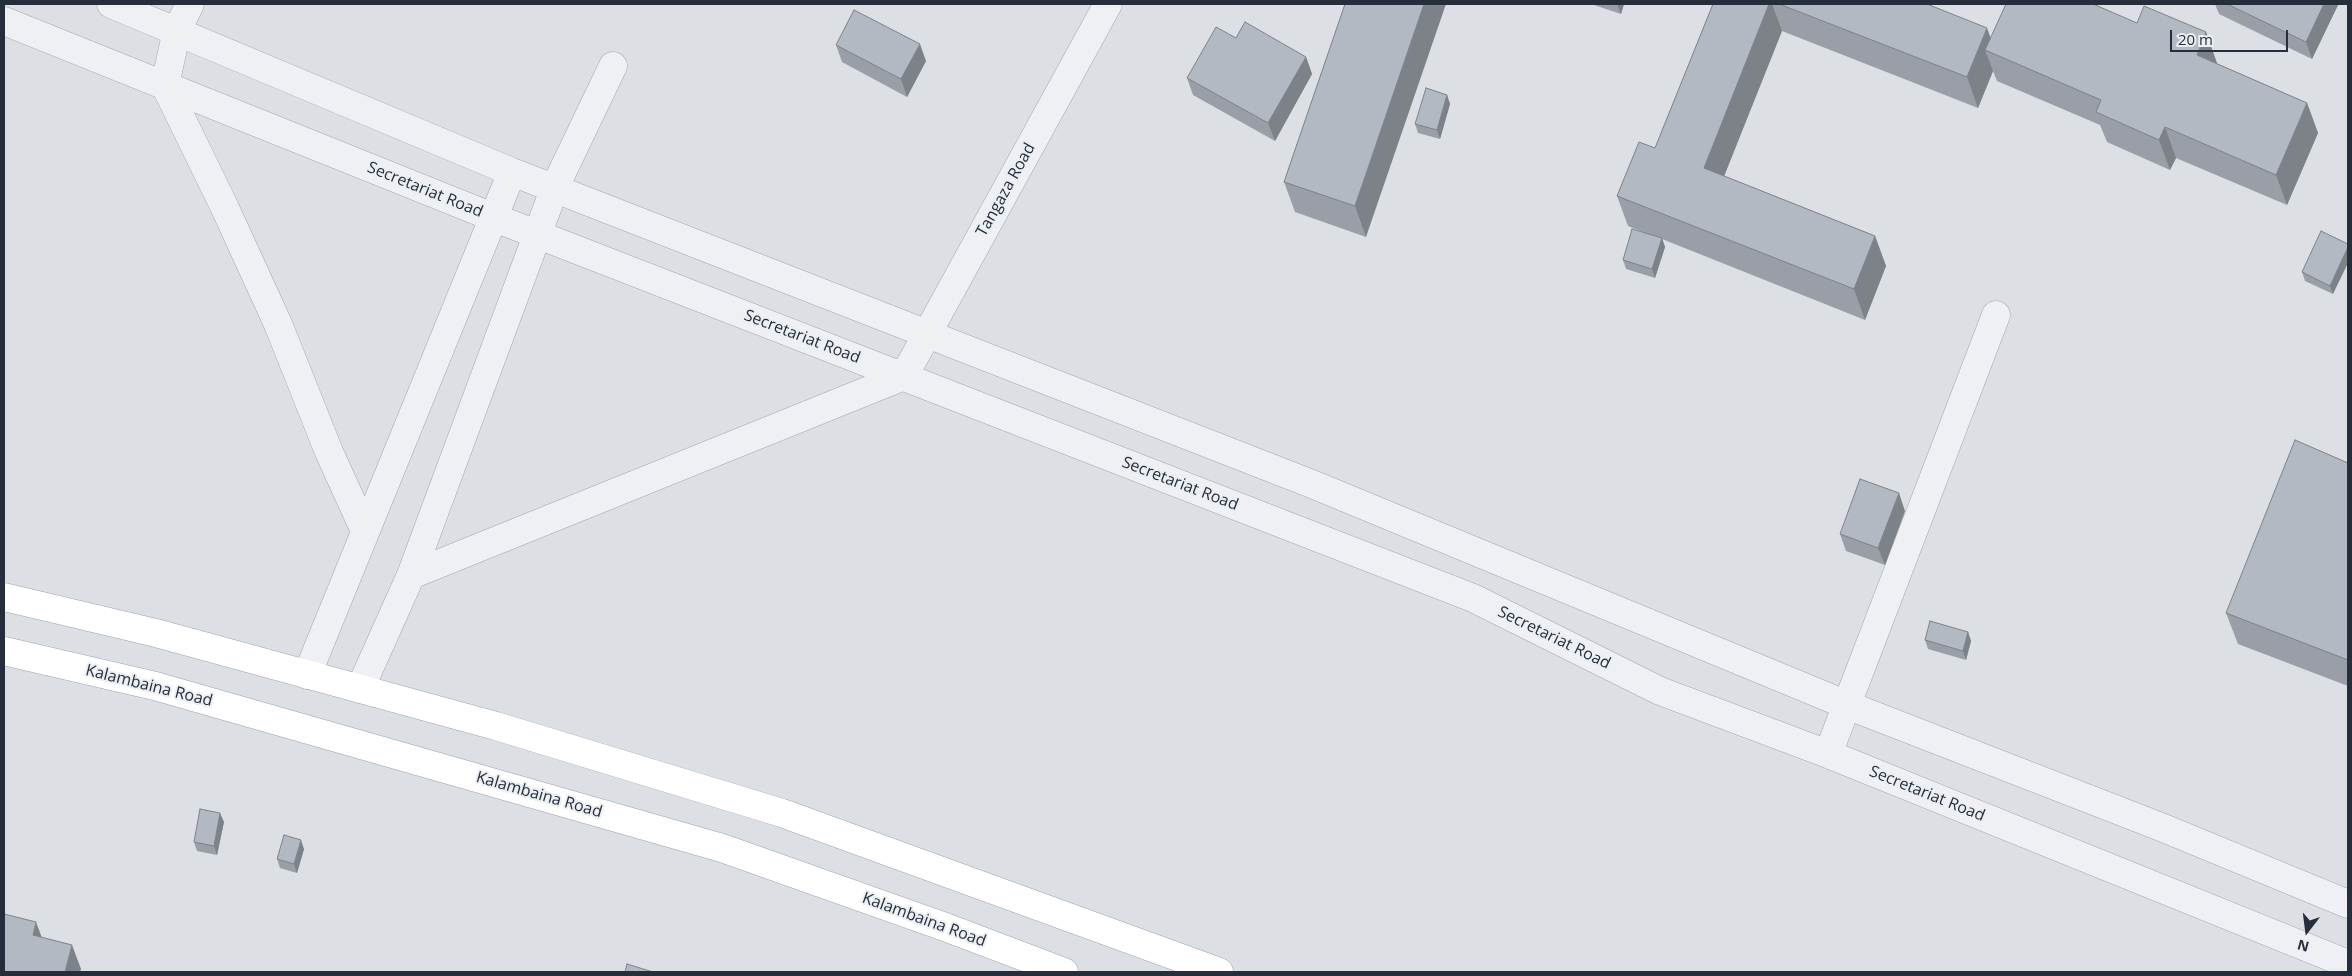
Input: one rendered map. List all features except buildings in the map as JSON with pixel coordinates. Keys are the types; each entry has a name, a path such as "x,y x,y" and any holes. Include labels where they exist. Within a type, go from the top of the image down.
{"main road":[{"path":"4,597 156,633 496,726 782,813 1219,972"},
{"name":"Kalambaina Road","path":"4,651 155,686 722,848 945,927 1064,972"}],"street":[{"path":"111,4 177,30 512,172 555,187 1312,484 1847,705 2161,827 2348,904"},
{"path":"190,4 177,30 165,85 274,315 329,452 365,531"},
{"name":"Tangaza Road","path":"904,376 1108,4"},
{"name":"Secretariat Road","path":"4,21 495,218 1473,598 1660,691 1828,754 2348,964"},
{"path":"360,690 411,575 555,187 613,66"},
{"path":"307,675 495,218 512,172"},
{"path":"1828,754 1996,315"},
{"path":"411,575 904,376"}]}
